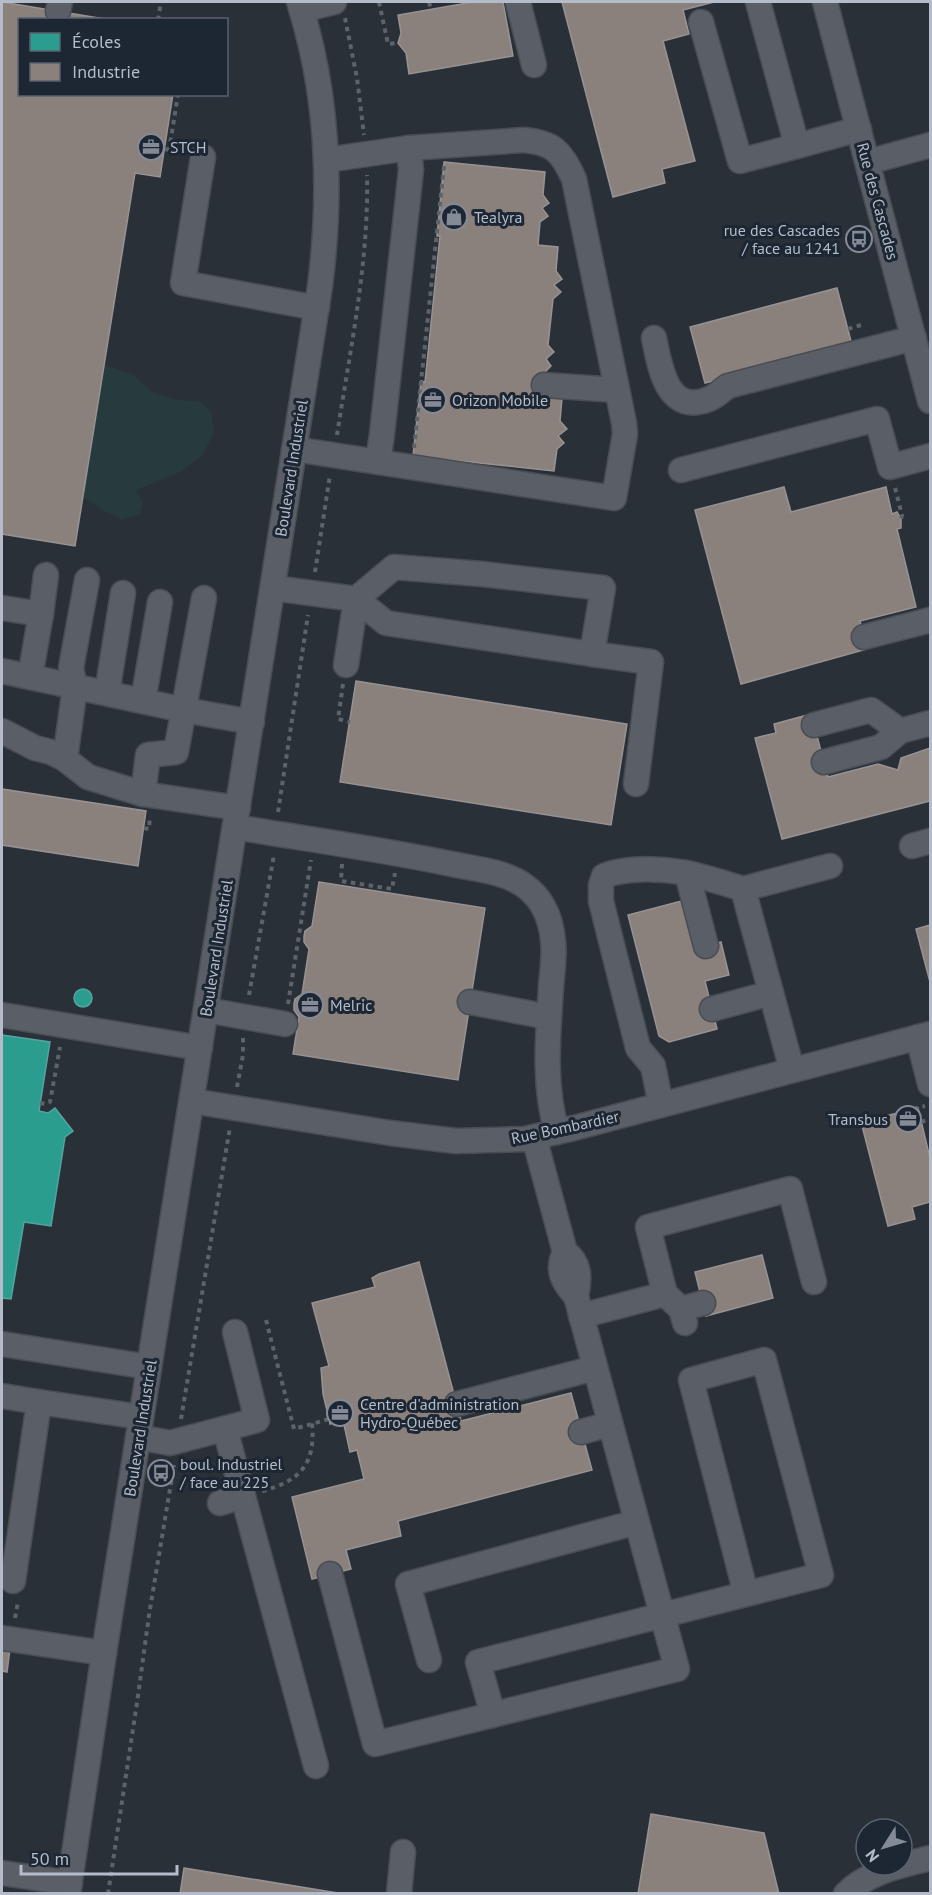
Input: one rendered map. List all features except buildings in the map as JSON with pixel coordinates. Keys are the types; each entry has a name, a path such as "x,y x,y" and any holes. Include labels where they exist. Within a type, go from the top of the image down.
{"street":[{"path":"518,2 534,65"},
{"path":"758,2 797,146"},
{"name":"Rue des Cascades","path":"825,2 930,401"},
{"path":"301,6 339,8"},
{"name":"Boulevard Industriel","path":"69,1888 104,1653 317,308 326,236 326,160 320,92 301,6"},
{"path":"701,22 740,161 859,129"},
{"path":"294,449 614,498 625,434 574,179 560,154 551,146 540,141 523,140 409,148 326,160"},
{"path":"868,162 930,145"},
{"path":"378,462 411,170 409,148"},
{"path":"194,155 183,283 317,308"},
{"path":"654,338 665,379 673,394 682,402 689,404 710,399 728,386 914,338"},
{"path":"544,385 617,390"},
{"path":"681,470 877,419 890,467 930,456"},
{"path":"345,671 356,599 394,567 482,574 603,588 592,654"},
{"path":"30,677 46,575"},
{"path":"65,759 75,687 71,668 87,580"},
{"path":"273,588 356,599 386,623 651,662 636,784"},
{"path":"107,693 123,593"},
{"path":"147,803 148,755 176,752 204,598"},
{"path":"143,700 160,602"},
{"path":"2,608 40,614"},
{"path":"864,637 930,620"},
{"path":"2,671 184,710 252,722"},
{"path":"814,725 871,710 900,731"},
{"path":"824,762 881,747 900,731 930,723"},
{"path":"2,730 35,748 65,759 88,777 147,803 237,817 503,875 522,884 535,895 548,913 554,942 549,1017 550,1109 546,1134 565,1252 559,1264 564,1283 578,1306 677,1669 375,1744 330,1574"},
{"path":"661,1105 652,1066 638,1048 601,901 601,885 604,876 612,872 651,868 687,873 744,889 830,866"},
{"path":"687,873 706,946"},
{"path":"744,889 792,1070"},
{"path":"712,1009 771,993"},
{"path":"470,1002 549,1017"},
{"path":"206,1010 290,1014"},
{"path":"2,1015 200,1047"},
{"path":"924,1036 927,1095"},
{"name":"Rue Bombardier","path":"192,1101 436,1140 480,1142 546,1134 924,1036"},
{"path":"578,1306 683,1307 648,1227 790,1189 814,1282"},
{"path":"2,1396 39,1402 140,1427 170,1443 225,1429 257,1420 235,1332"},
{"path":"2,1344 149,1367"},
{"path":"493,1715 478,1662 821,1575 765,1360 691,1380 746,1594"},
{"path":"457,1404 595,1368"},
{"path":"16,1588 39,1402"},
{"path":"581,1432 610,1424"},
{"path":"225,1429 251,1494 316,1766"},
{"path":"220,1503 251,1494"},
{"path":"429,1660 408,1584 637,1522"},
{"path":"8,1633 104,1653"},
{"path":"399,1893 403,1852"},
{"path":"846,1893 863,1880 883,1870 930,1858"},
{"path":"2,1873 69,1888"}],"path":[{"path":"158,18 161,2"},
{"path":"379,2 388,44 398,43"},
{"path":"429,2 431,9"},
{"path":"339,8 357,78 364,138"},
{"path":"178,96 167,150 194,155"},
{"path":"413,456 444,162"},
{"path":"336,437 364,247 368,205 367,171"},
{"path":"314,576 331,469"},
{"path":"894,483 901,519"},
{"path":"277,816 308,611"},
{"path":"345,671 338,718 350,722"},
{"path":"144,828 148,829 147,803"},
{"path":"249,997 275,846"},
{"path":"290,1014 288,1004 302,935 310,867"},
{"path":"341,872 341,881 366,887 392,889"},
{"path":"40,1103 50,1102 64,1025"},
{"path":"237,1087 243,1056 243,1030"},
{"path":"905,1111 927,1095"},
{"path":"921,1122 930,1119"},
{"path":"180,1425 230,1130"},
{"path":"266,1320 294,1429 329,1419"},
{"path":"251,1494 285,1483 307,1464 312,1454 314,1440 312,1423"},
{"path":"108,1893 149,1615 176,1457"},
{"path":"8,1633 16,1588"}],"green space":[{"path":"104,365 132,374 153,393 178,400 201,402 211,412 214,433 202,455 180,472 136,490 143,503 140,515 121,519 83,497"}],"place":[{"name":"STCH","path":"151,147"},
{"name":"Tealyra","path":"454,217"},
{"name":"rue des Cascades / face au 1241","path":"859,239"},
{"name":"Orizon Mobile","path":"433,400"},
{"name":"Melric","path":"310,1005"},
{"name":"Transbus","path":"908,1119"},
{"name":"Centre d'administration Hydro-Québec","path":"340,1413"},
{"name":"boul. Industriel / face au 225","path":"161,1473"}]}
